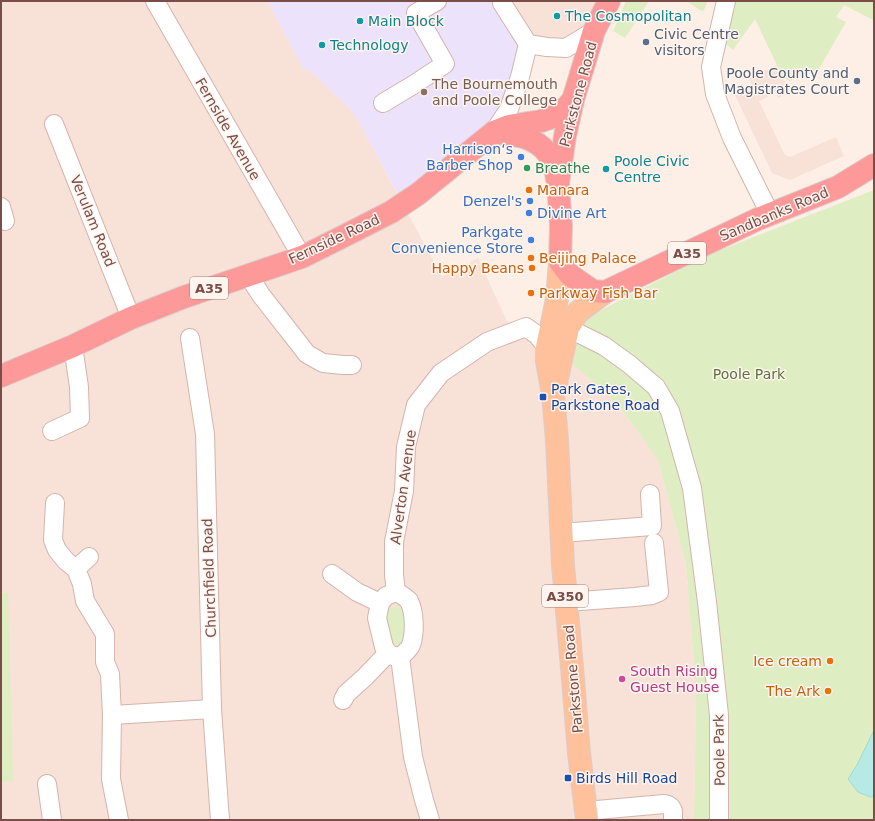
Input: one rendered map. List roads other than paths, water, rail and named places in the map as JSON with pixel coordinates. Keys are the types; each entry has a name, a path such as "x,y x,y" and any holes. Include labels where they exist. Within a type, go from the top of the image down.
{"highway":[{"name":"Parkstone Road","path":"560,262 561,226 558,184 564,136 573,100 594,31 609,1"},
{"name":"Fernside Road","path":"1,376 73,346 131,318 184,297 302,257 391,212 418,194 494,132 509,126 541,121 550,118 562,112 573,100"},
{"name":"A35","path":"494,132 525,137 540,145 549,155 556,168 558,184"},
{"name":"Sandbanks Road","path":"595,289 770,214 838,187 874,165"},
{"path":"560,262 570,275 595,289"}],"main road":[{"name":"Parkstone Road","path":"560,262 557,298 547,347 547,361 553,394 557,440 566,602 586,816"},
{"name":"Parkstone Road","path":"553,394 568,328 595,289"}],"street":[{"name":"Fernside Avenue","path":"155,1 302,257"},
{"path":"383,103 445,64 416,13 437,1"},
{"path":"502,1 528,44 547,48 566,48 594,31"},
{"path":"726,1 711,67 715,94 732,138 770,214"},
{"name":"Fernside Road","path":"494,132 509,108 520,77 528,44"},
{"name":"Verulam Road","path":"54,124 131,318"},
{"path":"248,275 261,295 307,354 323,363 352,365"},
{"name":"Alverton Avenue","path":"396,592 394,575 394,542 404,490 406,447 416,405 441,373 487,342 526,327 537,335 547,347"},
{"name":"Poole Park","path":"568,328 604,346 629,364 656,387 670,412 692,488 707,602 719,715 719,820"},
{"name":"Churchfield Road","path":"190,338 205,434 212,709 220,820"},
{"path":"52,432 80,418 73,346"},
{"path":"561,533 652,526 650,494"},
{"path":"55,503 53,540 57,550 66,561 83,563 82,584 85,601 105,634 105,662 110,674 112,715 111,779 119,820"},
{"path":"566,602 634,597 652,595 659,592 654,543"},
{"path":"332,574 357,592 380,603"},
{"path":"343,700 346,694 365,677 394,655 411,647 414,627 413,612 408,601 401,594 396,592 386,596 380,603 377,618 384,647 394,655 413,757 430,820"},
{"path":"112,715 212,709"},
{"path":"43,793 52,820"},
{"path":"586,816 664,804 672,807 673,820"}],"water":[{"path":"874,730 874,796 870,797 858,792 848,779 857,765"}],"place":[{"name":"The Cosmopolitan","path":"557,16"},
{"name":"Main Block","path":"360,21"},
{"name":"Civic Centre visitors","path":"646,42"},
{"name":"Technology","path":"322,45"},
{"name":"Poole County and Magistrates Court","path":"857,81"},
{"name":"The Bournemouth and Poole College","path":"424,92"},
{"name":"Harrison‘s Barber Shop","path":"521,157"},
{"name":"Breathe","path":"527,168"},
{"name":"Poole Civic Centre","path":"606,169"},
{"name":"Manara","path":"529,190"},
{"name":"Denzel's","path":"530,201"},
{"name":"Divine Art","path":"529,213"},
{"name":"Parkgate Convenience Store","path":"531,240"},
{"name":"Beijing Palace","path":"531,258"},
{"name":"Happy Beans","path":"532,268"},
{"name":"Parkway Fish Bar","path":"531,293"},
{"name":"Park Gates, Parkstone Road","path":"543,397"},
{"name":"Ice cream","path":"830,661"},
{"name":"South Rising Guest House","path":"622,679"},
{"name":"The Ark","path":"828,691"},
{"name":"Birds Hill Road","path":"568,778"}]}
